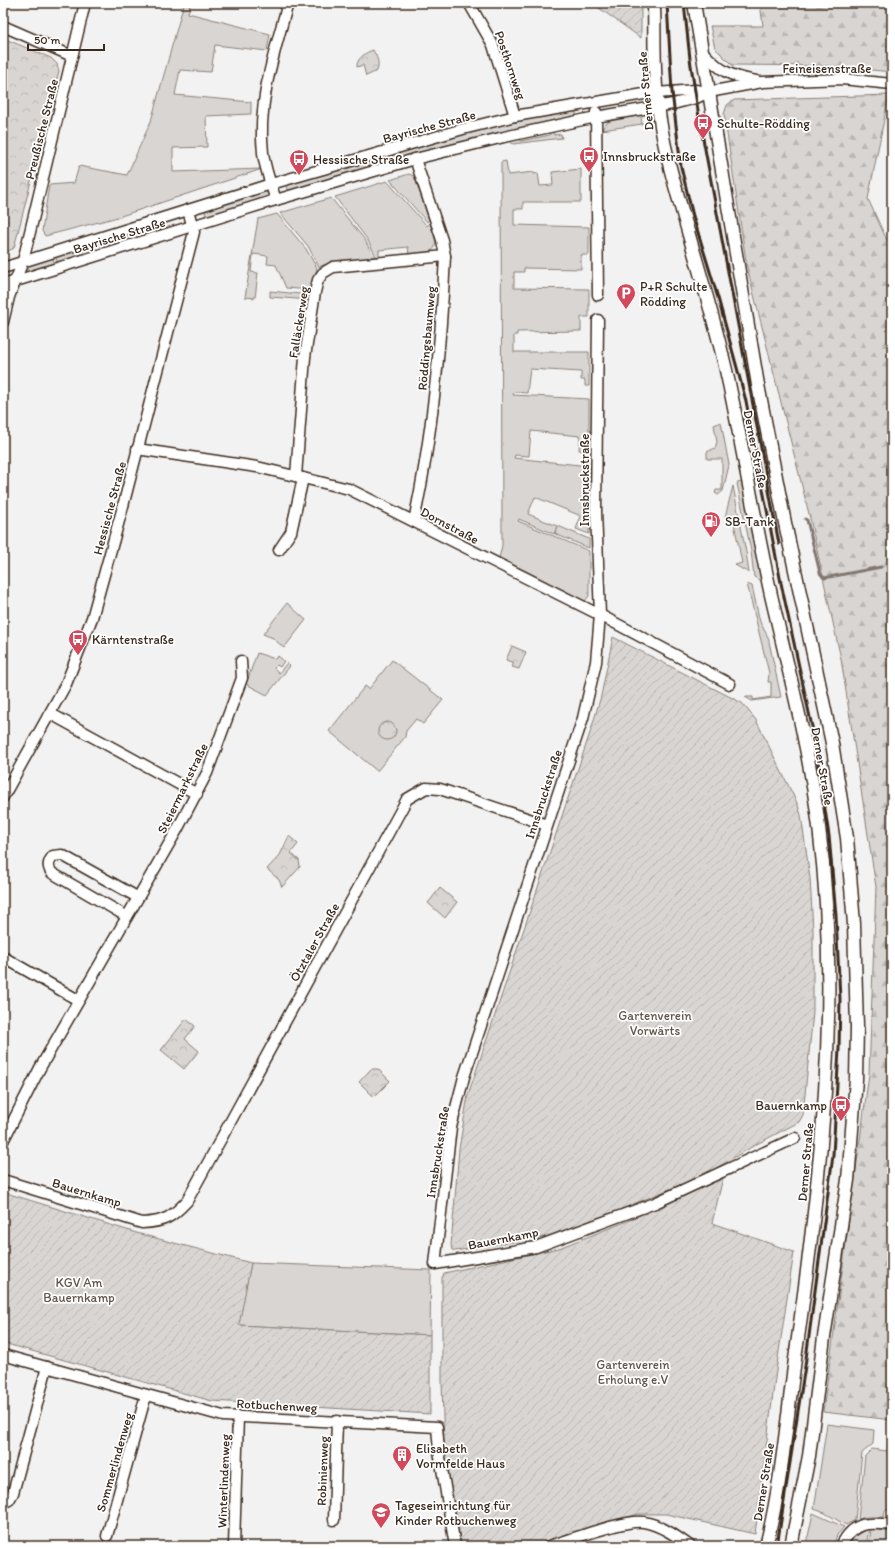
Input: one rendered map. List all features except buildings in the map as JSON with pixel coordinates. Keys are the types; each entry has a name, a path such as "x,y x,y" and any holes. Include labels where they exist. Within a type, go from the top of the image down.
{"main road":[{"name":"Derner Straße","path":"654,3 658,106 670,171 717,333 732,399 755,520 808,761 818,826 826,896 829,1022 819,1177 811,1249 777,1485 766,1546"},
{"name":"Derner Straße","path":"694,3 740,282 768,437 832,743 847,838 854,924 857,1027 855,1087 848,1180 824,1337 809,1456 791,1546"}],"street":[{"name":"Preußische Straße","path":"22,262 85,3"},
{"path":"276,200 263,151 265,93 288,3"},
{"name":"Posthornweg","path":"469,3 493,45 515,116"},
{"path":"3,26 72,56"},
{"name":"Feineisenstraße","path":"701,50 718,69 727,73 762,82"},
{"name":"Feineisenstraße","path":"658,106 696,98 709,92 762,82 842,79 892,84"},
{"name":"Bayrische Straße","path":"3,268 271,184 463,129 515,116 657,93 695,90 709,92"},
{"path":"596,102 598,295"},
{"name":"Bayrische Straße","path":"3,285 276,200 416,159 504,137 596,117 658,106"},
{"name":"Röddingsbaumweg","path":"414,521 426,470 433,413 445,256 442,240 416,159"},
{"name":"Hessische Straße","path":"3,797 51,714 78,656 96,606 194,232 188,210"},
{"name":"Falläckerweg","path":"278,550 291,532 300,477 305,357 318,280 323,273 333,267 445,256"},
{"path":"3,322 9,297 22,262"},
{"name":"Innsbruckstraße","path":"435,1264 452,1127 464,1077 590,692 596,662 600,615 596,511 598,320"},
{"name":"Dornstraße","path":"137,449 223,461 349,489 503,568 600,615 730,684"},
{"name":"Steiermarkstraße","path":"3,1141 40,1068 78,1000 197,794 213,758 242,678 241,661"},
{"path":"51,714 197,794"},
{"name":"Ötztaler Straße","path":"163,1221 176,1213 187,1200 408,799 426,788 440,789 547,825"},
{"path":"126,916 52,873 48,865 49,860 53,856 62,855 137,897"},
{"path":"3,957 78,1000"},
{"name":"Bauernkamp","path":"435,1264 536,1247 655,1203 795,1138"},
{"name":"Bauernkamp","path":"3,1180 142,1222 163,1221"},
{"name":"Rotbuchenweg","path":"3,1355 223,1416 437,1427 439,1451 455,1546"},
{"path":"3,1504 9,1500 13,1493 47,1367"},
{"name":"Sommerlindenweg","path":"107,1536 146,1395"},
{"name":"Winterlindenweg","path":"234,1546 238,1416"},
{"name":"Robinienweg","path":"334,1520 337,1421"},
{"path":"549,1546 622,1524 638,1522 661,1527 690,1546"},
{"path":"841,1546 845,1537 856,1527 871,1523 892,1525"}],"green space":[{"path":"184,3 191,3 188,13 270,34 267,51 215,45 211,72 180,70 175,95 251,102 251,114 206,116 207,147 173,148 173,172 262,169 118,217 45,236 42,231 49,185 74,183 79,166 127,175 151,121"},
{"path":"592,3 641,3 641,38"},
{"path":"760,3 892,3 892,72 831,66 732,65 715,48 710,26 763,26"},
{"path":"3,38 51,58 57,64 59,71 14,248 3,254"},
{"path":"373,50 378,60 378,68 377,71 366,76 363,65 357,67 357,64 362,56"},
{"path":"889,95 868,199 892,251 892,1420 823,1412 869,1074 876,887 841,659 809,514 747,267 724,114 727,105 734,100"},
{"path":"576,110 576,116 448,146 289,192 286,183 502,122"},
{"path":"641,115 642,124 602,130 608,122 618,118 624,116"},
{"path":"553,131 554,135 561,134 562,138 513,144 509,141 520,138 521,141 550,135 549,132"},
{"path":"506,161 508,175 534,172 534,174 538,173 540,186 553,185 552,172 581,169 581,202 523,202 523,209 514,209 514,225 589,227 589,255 581,255 581,269 524,268 524,272 514,272 514,288 589,289 589,317 581,317 581,331 517,332 517,335 514,335 514,352 589,352 589,386 585,386 585,380 581,380 581,372 530,369 527,393 514,392 513,395 589,399 589,451 579,450 580,436 531,431 529,456 515,455 514,458 589,466 589,534 576,529 581,516 535,497 528,514 557,526 554,534 519,519 518,521 589,551 589,596 585,601 580,600 499,558 502,546 501,162"},
{"path":"409,174 414,176 416,181 429,220 427,222 390,180"},
{"path":"387,181 427,226 430,223 435,239 434,248 431,251 409,255 408,247 379,250 379,258 377,258 367,239 335,197"},
{"path":"267,190 270,195 269,198 208,216 205,214 206,209"},
{"path":"331,198 365,240 374,258 331,262 319,267 308,246 280,213"},
{"path":"277,214 306,249 317,268 311,290 286,288 276,265 267,264 268,256 253,254 251,272 258,273 255,298 245,297 258,219"},
{"path":"163,222 165,231 58,264 55,255"},
{"path":"52,256 55,265 30,272 27,269 28,264"},
{"path":"270,291 310,295 310,300 270,297"},
{"path":"721,422 729,465 723,491 718,495 715,493 716,490 722,490 722,459 707,459 707,452 715,448 717,442 714,425"},
{"path":"743,482 763,582 754,577 751,551 737,483"},
{"path":"733,486 749,573 735,565 742,563 733,518 725,517"},
{"path":"558,526 589,539 589,548 555,534"},
{"path":"747,584 752,586 760,622 768,637 781,697 752,701 745,697 753,697 753,700 771,697 771,682 768,682 769,673"},
{"path":"287,603 306,620 284,648 273,638 263,634"},
{"name":"Gartenverein Vorwärts","path":"613,637 742,703 756,720 798,805 801,815 810,878 813,930 813,1012 803,1115 799,1122 755,1145 706,1174 624,1208 545,1237 455,1251 452,1250 451,1245 459,1149 468,1095 591,730 601,696"},
{"path":"512,646 526,652 519,669 512,667 514,663 506,660"},
{"path":"257,653 275,659 278,656 284,661 280,667 277,665 274,668 279,673 287,663 290,666 267,695 246,684"},
{"path":"392,660 443,700 423,724 416,719 406,731 405,737 377,771 329,731 365,686 369,689"},
{"path":"387,722 393,725 396,731 393,737 387,740 381,737 378,731 381,725"},
{"path":"289,836 298,844 291,853 299,860 300,867 282,887 279,880 267,869 280,855"},
{"path":"440,888 457,902 445,918 428,903"},
{"path":"186,1019 195,1026 185,1039 199,1051 184,1069 161,1050"},
{"path":"371,1069 378,1069 390,1081 374,1097 359,1082"},
{"name":"Gartenverein Erholung e.V","path":"723,1178 712,1223 794,1252 775,1378 755,1534 666,1514 638,1514 532,1546 461,1546 444,1451 442,1382 442,1278 444,1273 559,1248 625,1222"},
{"name":"KGV Am Bauernkamp","path":"3,1192 140,1234 251,1263 239,1325 430,1335 430,1414 212,1401 3,1343"},
{"path":"251,1263 431,1270 430,1335 238,1325"},
{"path":"827,1424 874,1430 873,1444 862,1453 855,1520 846,1525 825,1513 814,1509"},
{"path":"892,1437 892,1510 885,1510 884,1517 868,1517 858,1519 865,1456 872,1449 887,1451 889,1440"},
{"path":"813,1513 844,1527 837,1535 833,1546 806,1546"},
{"path":"869,1529 866,1546 847,1546 853,1536"},
{"path":"871,1529 892,1532 892,1546 869,1546"}],"waterway":[{"path":"805,519 807,520 820,573 824,578 881,567"}],"railway":[{"path":"667,3 672,92 681,167 693,216 718,298 746,401 781,583 814,736 829,836 836,916 840,999 839,1049 833,1155 805,1366 777,1546"},
{"path":"684,3 690,59 699,117 779,544"}],"place":[{"name":"Schulte-Rödding","path":"703,140"},
{"name":"Innsbruckstraße","path":"589,173"},
{"name":"Hessische Straße","path":"299,176"},
{"name":"P+R Schulte Rödding","path":"626,310"},
{"name":"SB-Tank","path":"711,538"},
{"name":"Kärntenstraße","path":"78,656"},
{"name":"Bauernkamp","path":"841,1122"},
{"name":"Elisabeth Vormfelde Haus","path":"402,1472"},
{"name":"Tageseinrichtung für Kinder Rotbuchenweg","path":"381,1529"}]}
